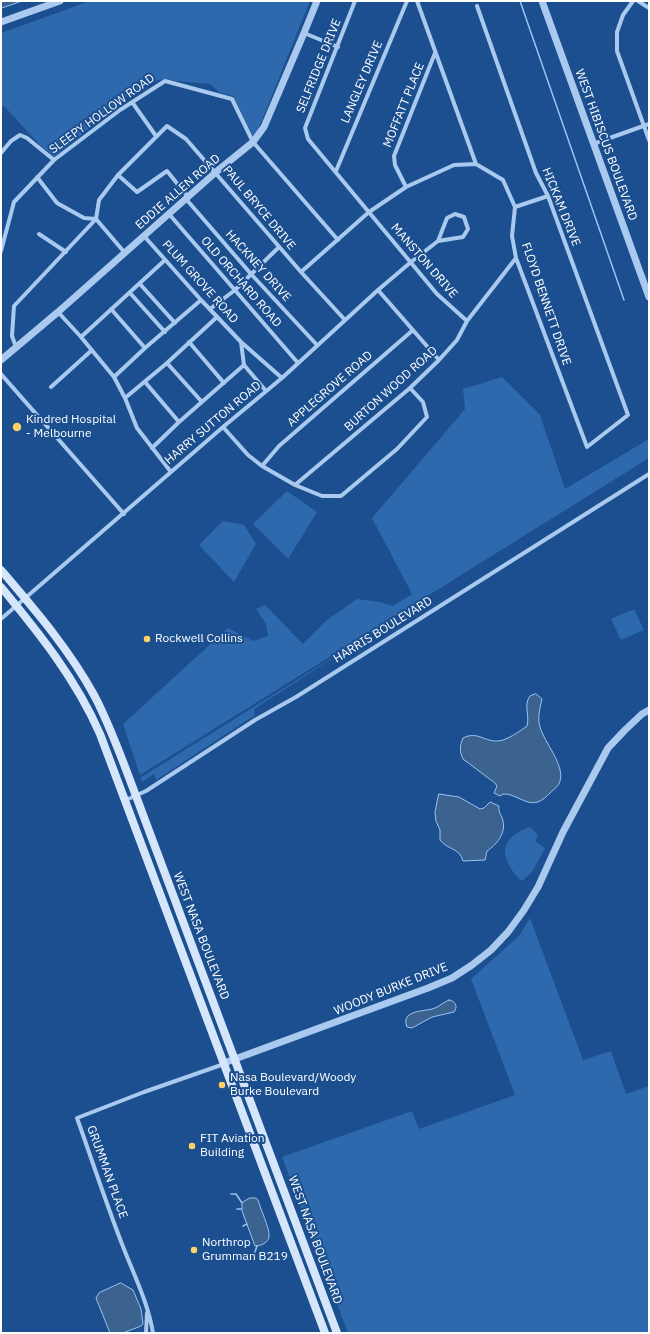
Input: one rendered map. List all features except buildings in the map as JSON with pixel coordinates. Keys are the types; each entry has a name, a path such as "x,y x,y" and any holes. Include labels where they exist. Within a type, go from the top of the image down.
{"main road":[{"name":"WEST NASA BOULEVARD","path":"1,570 58,639 88,685 114,738 337,1333"},
{"name":"WEST NASA BOULEVARD","path":"1,587 55,654 82,698 102,739 325,1333"},
{"path":"156,882 167,878"}],"street":[{"path":"1,22 60,1"},
{"name":"EDDIE ALLEN ROAD","path":"1,360 58,312 216,172 253,142 264,127 317,1"},
{"name":"SELFRIDGE DRIVE","path":"355,1 305,128 308,139 369,212"},
{"name":"LANGLEY DRIVE","path":"336,171 407,1"},
{"path":"301,272 369,212 406,187 454,165 476,164 416,1"},
{"name":"WEST HIBISCUS BOULEVARD","path":"542,1 649,297"},
{"path":"633,1 623,15 617,32 617,51 649,140"},
{"path":"638,1 649,8"},
{"name":"HICKAM DRIVE","path":"477,6 536,173 548,196 628,415 587,446"},
{"path":"304,33 338,46"},
{"name":"MOFFATT PLACE","path":"406,187 395,165 394,156 436,52"},
{"name":"SLEEPY HOLLOW ROAD","path":"1,251 14,202 54,160 132,102 165,81 232,99 253,142 338,240"},
{"path":"132,102 156,136"},
{"path":"593,144 649,124"},
{"name":"PAUL BRYCE DRIVE","path":"96,220 99,200 118,175 156,136 168,126 186,140 216,172 279,247 345,320"},
{"path":"1,153 11,140 20,135 54,160"},
{"name":"FLOYD BENNETT DRIVE","path":"476,164 503,180 515,207 512,236 516,258 587,446"},
{"name":"HACKNEY DRIVE","path":"118,175 137,192 167,171 187,198 251,274 317,345"},
{"path":"37,178 57,202 84,218 96,220 125,253"},
{"path":"515,207 548,196"},
{"name":"MANSTON DRIVE","path":"369,212 437,294 467,321"},
{"name":"OLD ORCHARD ROAD","path":"169,214 298,363"},
{"name":"HARRY SUTTON ROAD","path":"1,620 223,427 282,378 378,290 411,262 438,241 462,237 468,229 464,218 455,214 447,218 438,241"},
{"path":"16,347 12,336 14,306 96,220"},
{"path":"39,234 66,252"},
{"name":"PLUM GROVE ROAD","path":"144,236 241,342 282,378"},
{"path":"210,309 235,290 279,247"},
{"name":"BURTON WOOD ROAD","path":"295,485 410,388 440,360 457,340 467,321 516,258"},
{"path":"81,337 165,260"},
{"path":"140,284 175,323"},
{"path":"378,290 440,360"},
{"path":"130,293 165,332"},
{"path":"114,377 144,348 165,332 201,300"},
{"path":"111,309 144,348"},
{"path":"58,312 114,377 125,398 137,428 171,472"},
{"path":"125,398 167,363 217,317"},
{"name":"APPLEGROVE ROAD","path":"262,466 279,446 413,330"},
{"path":"189,342 224,383"},
{"path":"241,342 244,365 266,391"},
{"path":"50,387 92,350"},
{"path":"167,363 202,402"},
{"path":"152,448 179,422 244,365"},
{"path":"1,374 124,514"},
{"path":"145,382 179,422"},
{"path":"223,427 248,455 262,466 295,485 322,496 341,496 392,454 427,417 423,402 410,388"},
{"name":"HARRIS BOULEVARD","path":"126,800 146,792 255,720 302,693 649,474"},
{"name":"WOODY BURKE DRIVE","path":"224,1063 452,978 492,950 508,932 538,887 563,832 608,748 625,730 649,710"},
{"name":"GRUMMAN PLACE","path":"153,1333 151,1320 147,1313 77,1118 224,1063"},
{"name":"GRUMMAN PLACE","path":"146,1333 147,1313"}],"shaded area":[{"path":"1,1 22,1 1,8"},
{"path":"90,1 310,1 258,130 253,136 233,96 219,92 210,84 167,79 158,80 124,98 54,157 40,145 4,106 1,108 1,33"},
{"path":"502,377 540,415 565,489 649,439 649,458 140,775 123,724 228,628 253,641 268,636 266,624 256,609 265,605 303,644 327,620 357,599 380,602 393,606 412,594 372,518 465,409 463,389"},
{"path":"287,491 317,512 288,559 253,524"},
{"path":"223,521 244,525 256,544 234,582 199,545"},
{"path":"634,609 644,630 621,640 611,619"},
{"path":"372,633 254,709 255,715 156,780 154,774 142,782 140,778"},
{"path":"536,694 542,699 539,724 542,733 557,761 561,775 559,783 556,787 543,799 534,803 512,795 503,794 500,796 494,793 497,786 495,783 463,759 460,748 463,738 468,736 476,736 492,741 500,741 512,736 527,726 528,699 530,696"},
{"path":"439,794 459,797 480,809 484,808 490,802 499,806 504,826 502,835 494,846 487,851 485,860 463,861 459,853 440,840 440,830 436,821 435,813"},
{"path":"530,827 538,835 535,841 545,848 532,872 522,881 510,867 505,855 505,849 507,843 513,836"},
{"path":"530,918 583,1060 611,1051 626,1094 649,1086 649,1333 348,1333 282,1157 412,1111 419,1129 515,1095 471,979 519,936"},
{"path":"449,1000 456,1004 454,1012 432,1017 412,1028 407,1027 406,1021 410,1014 435,1008"},
{"path":"250,1198 256,1198 258,1200 269,1233 268,1241 257,1246 255,1246 242,1211 242,1203"},
{"path":"121,1283 133,1290 141,1309 143,1324 123,1333 110,1333 96,1298 99,1293"}],"waterway":[{"path":"520,1 624,300"},
{"path":"231,1194 236,1194 242,1203"},
{"path":"243,1226 247,1224"},
{"path":"254,1253 257,1246"}],"place":[{"name":"Kindred Hospital - Melbourne","path":"17,427"},
{"name":"Rockwell Collins","path":"147,639"},
{"name":"Nasa Boulevard/Woody Burke Boulevard","path":"222,1085"},
{"name":"FIT Aviation Building","path":"192,1146"},
{"name":"Northrop Grumman B219","path":"194,1250"}]}
